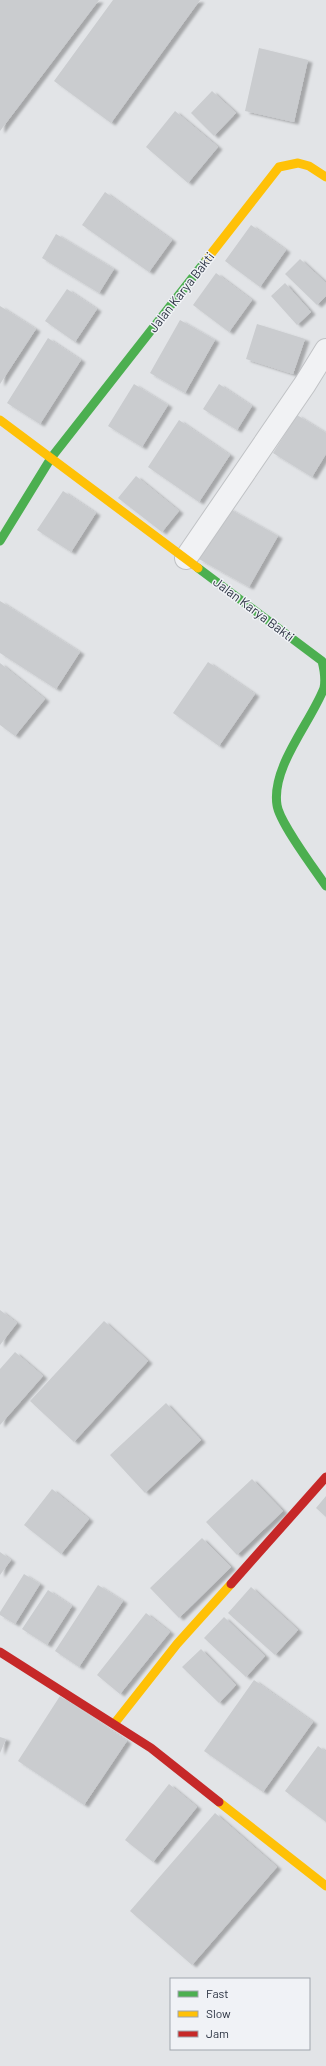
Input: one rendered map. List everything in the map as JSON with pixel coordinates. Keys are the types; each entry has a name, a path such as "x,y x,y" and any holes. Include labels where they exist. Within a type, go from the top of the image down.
{"street":[{"name":"Jalan Karya Bakti","path":"0,541 51,458 279,167 290,161 301,163 326,177"},
{"path":"186,558 306,384 326,350"},
{"name":"Jalan Karya Bakti","path":"0,420 324,658 324,687 292,748 279,782 277,806 289,830 326,886"},
{"path":"114,1724 177,1644 326,1477"},
{"path":"0,1652 151,1748 326,1886"}],"building":[{"path":"0,0 99,0 0,131"},
{"path":"113,0 200,0 111,123 54,81"},
{"path":"259,48 308,60 294,122 245,111"},
{"path":"212,91 236,113 214,136 191,113"},
{"path":"175,111 218,147 188,183 146,147"},
{"path":"105,192 172,240 149,272 82,225"},
{"path":"251,225 286,250 260,287 225,261"},
{"path":"56,234 114,269 99,293 42,258"},
{"path":"300,259 326,283 326,296 317,305 285,274"},
{"path":"216,273 252,300 229,332 193,305"},
{"path":"285,283 311,312 297,325 271,296"},
{"path":"67,289 97,309 75,342 45,321"},
{"path":"0,306 36,329 0,384"},
{"path":"180,320 215,340 185,393 150,373"},
{"path":"257,324 305,339 293,374 246,359"},
{"path":"48,338 81,360 40,424 7,403"},
{"path":"134,384 168,405 142,447 108,426"},
{"path":"219,384 252,406 237,430 203,409"},
{"path":"297,415 326,433 326,454 312,477 273,453"},
{"path":"179,420 230,455 199,502 148,467"},
{"path":"136,476 179,511 162,532 118,498"},
{"path":"63,491 96,513 71,552 37,530"},
{"path":"228,508 278,536 249,587 199,559"},
{"path":"0,601 80,652 56,689 0,653"},
{"path":"208,662 255,694 219,746 173,713"},
{"path":"0,663 45,699 15,736 0,725"},
{"path":"0,1310 17,1323 0,1345"},
{"path":"104,1321 148,1361 74,1442 30,1401"},
{"path":"15,1352 43,1376 0,1425 0,1369"},
{"path":"166,1403 201,1440 145,1493 110,1455"},
{"path":"252,1479 283,1511 237,1555 206,1522"},
{"path":"52,1489 89,1519 61,1554 24,1525"},
{"path":"326,1496 326,1517 316,1508"},
{"path":"202,1538 231,1567 179,1618 150,1588"},
{"path":"0,1552 11,1560 0,1575"},
{"path":"24,1574 40,1584 15,1624 0,1615 0,1612"},
{"path":"98,1585 123,1601 79,1667 55,1651"},
{"path":"251,1587 298,1630 275,1655 228,1613"},
{"path":"48,1590 72,1606 47,1645 22,1629"},
{"path":"146,1613 170,1632 120,1694 97,1675"},
{"path":"224,1617 265,1656 246,1677 204,1638"},
{"path":"201,1649 236,1685 219,1703 182,1667"},
{"path":"254,1680 313,1722 263,1792 204,1751"},
{"path":"60,1696 127,1741 84,1805 18,1761"},
{"path":"0,1737 6,1739 0,1753"},
{"path":"318,1746 326,1752 326,1822 285,1791"},
{"path":"169,1784 197,1807 153,1862 125,1840"},
{"path":"215,1813 277,1867 192,1965 130,1911"}],"traffic: fast":[{"path":"0,541 51,458 207,259"},
{"path":"198,568 322,661 325,685 286,760 280,775 277,790 277,805 279,813 290,834 326,886"}],"traffic: slow":[{"path":"207,259 279,167 298,163 309,166 326,177"},
{"path":"0,420 198,568"},
{"path":"114,1724 177,1644 231,1584"},
{"path":"219,1802 326,1886"}],"traffic: jam":[{"path":"231,1584 326,1477"},
{"path":"0,1652 151,1748 219,1802"}]}
